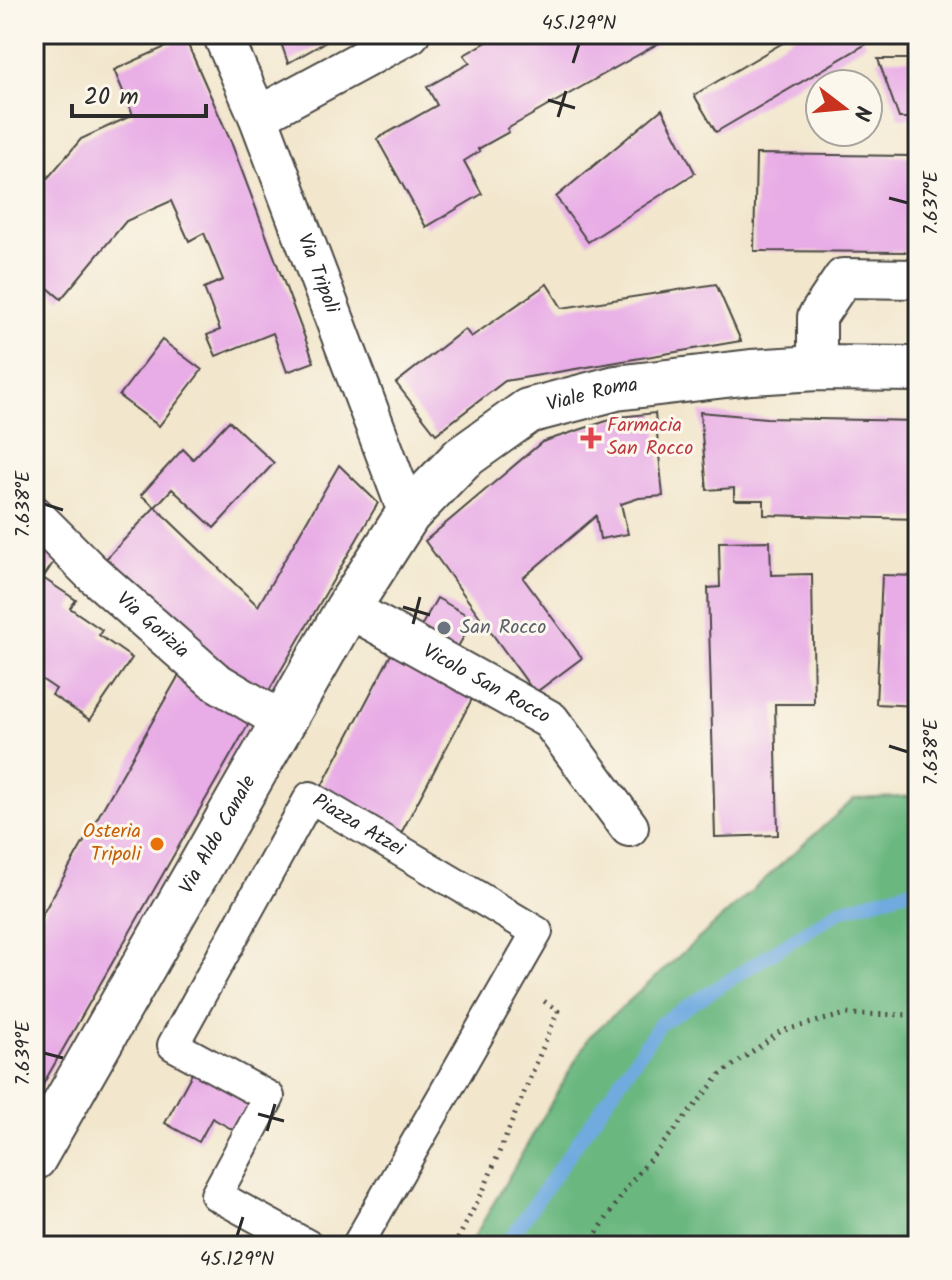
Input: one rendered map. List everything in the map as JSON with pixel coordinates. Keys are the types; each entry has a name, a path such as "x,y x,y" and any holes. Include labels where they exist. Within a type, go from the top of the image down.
{"street":[{"name":"Via Tripoli","path":"222,34 258,116 408,514"},
{"path":"258,116 410,34"},
{"path":"817,368 817,317 843,278 918,279"},
{"name":"Viale Roma","path":"408,514 462,458 528,411 616,388 817,368 918,369"},
{"name":"Via Aldo Canale","path":"34,1158 282,721 408,514"},
{"name":"Via Gorizia","path":"34,515 90,571 215,681 282,721"},
{"name":"Vicolo San Rocco","path":"348,608 550,720 629,827"},
{"name":"Piazza Atzei","path":"309,1246 216,1195 269,1097 173,1045 310,797 537,932 357,1246"}],"path":[{"path":"454,1246 483,1191 558,1011 511,978"},
{"path":"588,1246 631,1182 721,1074 781,1031 846,1014 918,1015"}],"green space":[{"path":"918,796 918,1246 469,1246 589,1037 854,799"}],"building":[{"path":"278,34 340,34 288,63"},
{"path":"501,34 675,34 507,129 509,132 478,149 480,151 464,161 482,194 426,227 377,139 437,105 427,87 470,63 464,55"},
{"path":"798,34 861,34 866,44 825,68 804,68 804,80 716,132 694,95"},
{"path":"915,34 918,34 918,118 899,118 884,68 878,59 915,59"},
{"path":"185,38 231,142 314,362 287,372 273,333 216,356 207,335 220,330 204,288 223,280 204,233 189,241 171,201 126,221 61,299 34,276 34,194 81,139 133,115 114,70"},
{"path":"662,109 695,173 588,242 556,197"},
{"path":"756,154 910,156 909,252 754,251"},
{"path":"547,284 562,308 716,284 741,341 505,381 436,434 396,383 465,329 471,337"},
{"path":"162,340 202,370 159,426 119,396"},
{"path":"700,412 766,418 918,421 918,519 764,515 764,500 734,500 734,488 707,490"},
{"path":"655,413 663,496 639,498 621,504 628,534 600,539 596,516 523,578 582,658 535,693 425,541 542,442 619,417"},
{"path":"229,421 274,463 214,528 172,489 155,507 141,495 183,449 193,459"},
{"path":"339,465 378,503 266,696 221,671 103,562 155,507 258,606"},
{"path":"34,534 57,557 43,578 76,600 70,608 102,630 99,635 132,658 90,720 52,695 56,689 34,674"},
{"path":"770,541 771,575 812,574 814,704 775,704 778,835 715,837 708,588 720,587 719,542"},
{"path":"882,575 918,576 918,706 876,704"},
{"name":"San Rocco","path":"437,598 474,619 452,657 415,637"},
{"path":"397,643 479,686 398,839 316,797"},
{"path":"179,675 252,718 38,1093 34,1091 34,929"},
{"path":"195,1068 265,1097 244,1136 212,1118 199,1142 165,1123"}],"waterway":[{"path":"505,1246 660,1024 840,910 918,888"}],"place":[{"name":"Farmacia San Rocco","path":"591,438"},
{"name":"San Rocco","path":"444,628"},
{"name":"Osteria Tripoli","path":"157,844"}]}
